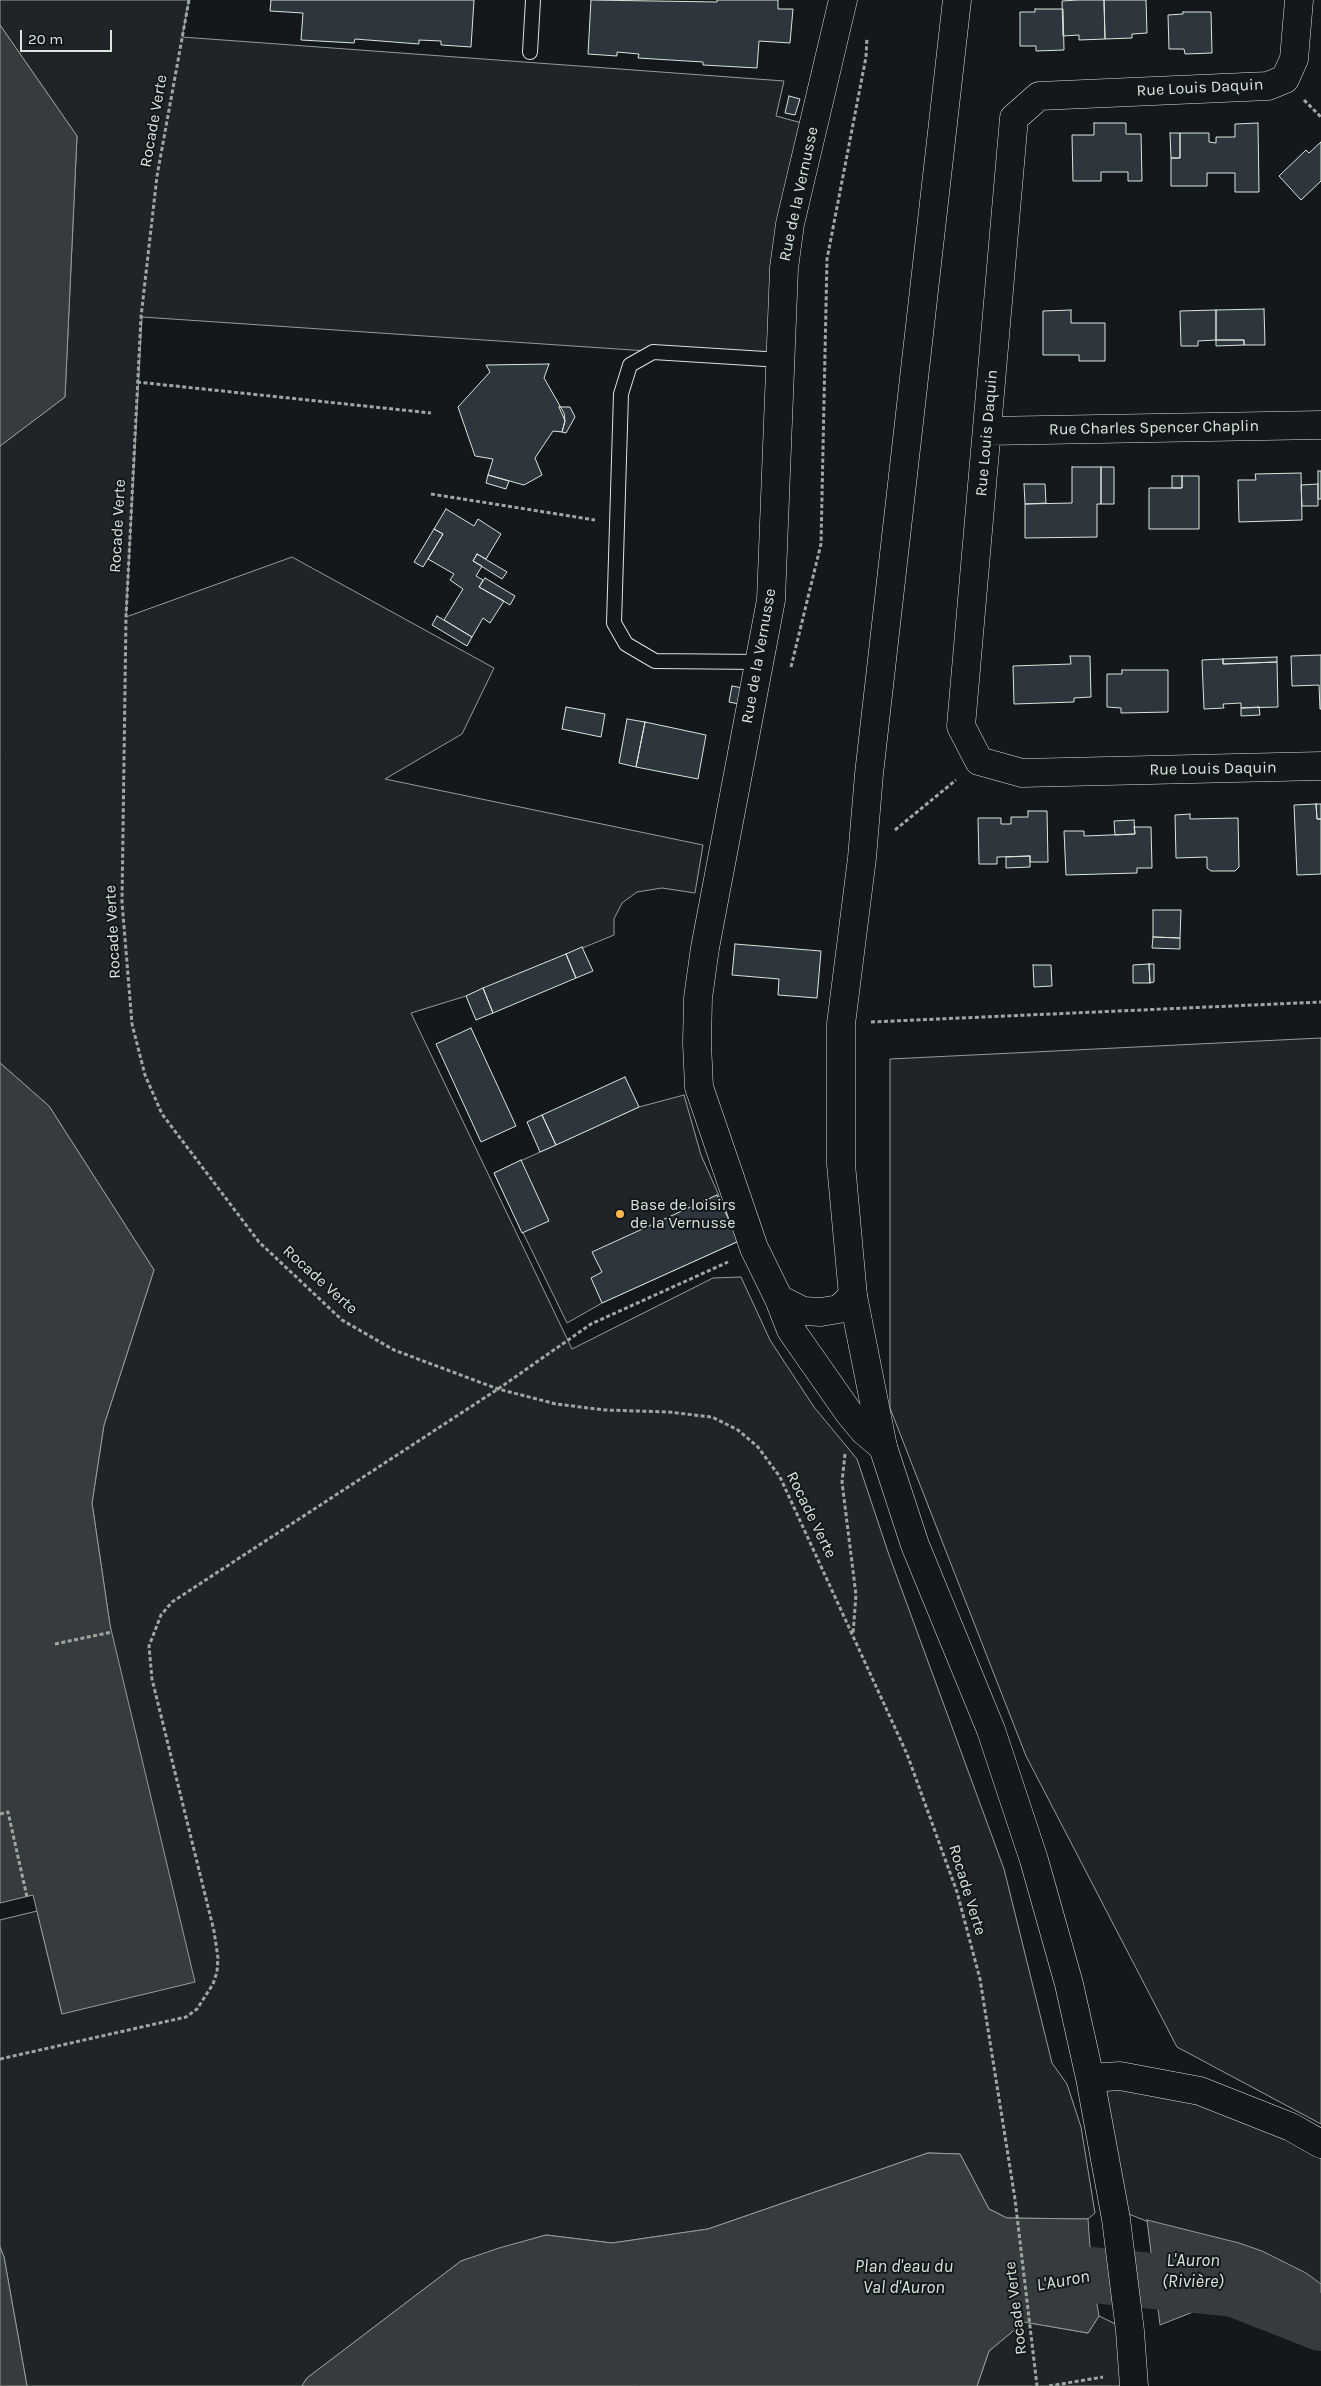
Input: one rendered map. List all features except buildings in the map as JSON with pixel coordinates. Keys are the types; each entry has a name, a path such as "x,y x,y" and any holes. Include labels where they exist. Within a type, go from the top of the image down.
{"street":[{"name":"Rue de la Vernusse","path":"843,0 790,224 784,268 772,590 705,948 698,998 698,1087 754,1248 779,1299 790,1330 848,1413 864,1431 883,1446"},
{"path":"957,0 871,755 862,858 841,1024 841,1164 853,1296 883,1446 915,1545 991,1730 1031,1851 1069,1984 1090,2078 1116,2219 1134,2379"},
{"name":"Rue Louis Daquin","path":"1299,0 1294,59 1285,79 1268,86 1039,96 1014,118 961,726 978,761 1022,773 1321,766"},
{"name":"Rue Charles Spencer Chaplin","path":"987,431 1321,425"},
{"path":"779,1299 804,1310 821,1312 838,1308 853,1296"},
{"path":"1090,2078 1120,2076 1200,2091 1291,2127 1321,2144"}],"lane":[{"path":"530,52 533,0"},
{"path":"759,662 655,661 626,644 614,623 621,394 630,365 653,352 781,360"}],"path":[{"name":"Rocade Verte","path":"189,0 157,176 142,317 137,382 126,618 122,902 132,1024 145,1076 162,1114 259,1242 342,1320 394,1350 498,1388 556,1404 604,1410 669,1412 712,1417 738,1430 758,1447 780,1477 908,1754 957,1892 980,1979 1015,2199 1037,2386"},
{"path":"791,669 821,544 827,259 866,57 867,28"},
{"path":"137,382 431,412"},
{"path":"430,494 617,524"},
{"path":"862,858 978,761"},
{"path":"841,1024 1321,1002"},
{"path":"0,2059 186,2017 198,2009 217,1972 218,1958 214,1931 152,1680 149,1646 161,1615 182,1594 498,1388 590,1324 736,1259 754,1248"},
{"path":"848,1413 842,1482 856,1595 853,1635"},
{"path":"55,1644 112,1632"},
{"path":"0,1814 8,1812 27,1897"},
{"path":"1049,2386 1134,2379"}],"shaded area":[{"path":"0,0 189,0 182,37 784,81 776,116 813,126 781,360 142,317 126,617 292,557 494,668 462,734 385,779 703,845 695,893 662,888 637,892 622,903 614,919 614,935 466,996 411,1013 572,1349 713,1278 741,1277 770,1340 814,1407 857,1459 889,1555 1004,1869 1052,2063 1067,2084 1081,2127 1095,2213 1088,2219 1007,2218 989,2209 960,2154 928,2153 708,2229 612,2243 546,2235 461,2261 307,2378 302,2386 27,2386 4,2257 0,2247 0,1920 37,1911 62,2014 110,1625 92,1503 104,1425 154,1270 49,1106 0,1063 0,446 65,397 77,136 0,25"},
{"path":"1321,1038 1321,2124 1177,2047 1026,1756 890,1408 890,1059"},
{"name":"Base de loisirs de la Vernusse","path":"684,1095 701,1155 739,1241 602,1303 567,1323 494,1173 639,1107"},
{"path":"1090,2078 1200,2091 1321,2144 1321,2305 1250,2263 1114,2208"},
{"path":"1099,2316 1130,2331 1134,2386 977,2386 989,2351 1024,2322 1088,2333"}],"water":[{"path":"0,25 77,136 65,397 0,446"},
{"path":"0,1063 49,1106 154,1270 104,1425 92,1503 110,1625 195,1982 62,2014 33,1895 0,1903"},
{"name":"Plan d'eau du Val d'Auron","path":"928,2153 960,2154 989,2209 1007,2218 1088,2219 1092,2275 1099,2316 1088,2333 1024,2322 989,2351 977,2386 302,2386 307,2378 461,2261 546,2235 612,2243 708,2229"},
{"name":"L'Auron (Rivière)","path":"1147,2220 1239,2243 1262,2251 1306,2273 1321,2284 1321,2350 1286,2322 1237,2300 1193,2312 1160,2325"},
{"path":"0,2247 4,2257 27,2386 0,2386"}],"waterway":[{"name":"L'Auron","path":"1017,2290 1092,2275 1234,2289 1321,2323"}],"place":[{"name":"Base de loisirs de la Vernusse","path":"620,1214"}]}
